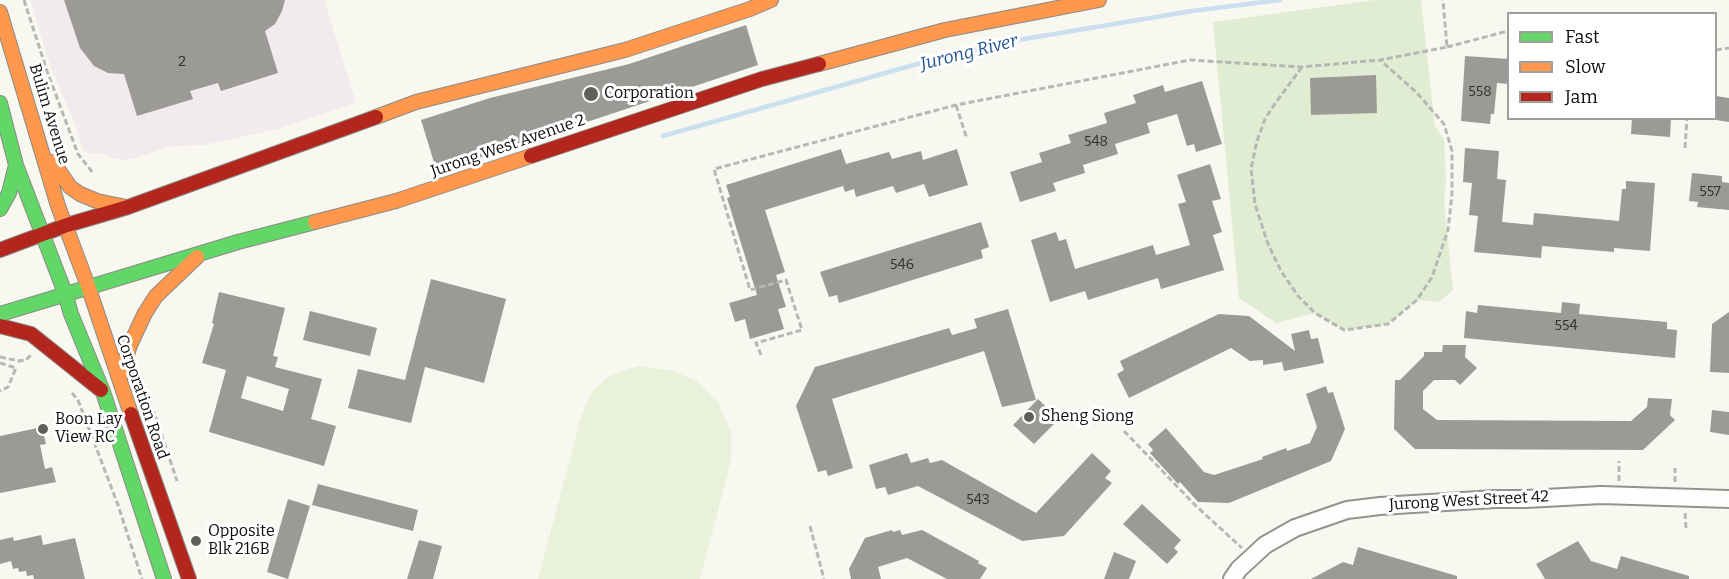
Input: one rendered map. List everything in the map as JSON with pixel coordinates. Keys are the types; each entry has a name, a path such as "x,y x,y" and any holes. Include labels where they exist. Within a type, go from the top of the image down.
{"main road":[{"path":"0,250 67,225 128,207 416,102 625,50 771,0"},
{"name":"Jurong West Avenue 2","path":"0,314 238,242 396,201 762,79 945,30 1099,0"},
{"name":"Bulim Avenue","path":"0,12 58,206 67,225"},
{"path":"0,103 16,165 66,293 70,314 103,392 164,579"},
{"path":"42,148 70,187 80,194 97,201 128,207"},
{"path":"0,209 9,193 16,165"},
{"name":"Corporation Road","path":"67,225 189,579"},
{"path":"120,379 130,345 145,313 156,296 200,255"},
{"path":"0,326 31,334 103,392"}],"street":[{"name":"Jurong West Street 42","path":"1232,579 1264,545 1295,528 1347,510 1483,499 1618,495 1729,499"}],"path":[{"path":"24,0 78,154 93,173"},
{"path":"1443,0 1447,47"},
{"path":"761,355 756,343 802,330 786,280 750,290 714,169 956,105 1190,60 1302,67 1380,60 1447,47 1507,32"},
{"path":"1302,67 1265,119 1257,141 1251,169 1255,204 1268,244 1298,296 1315,313 1344,330 1388,324 1417,300 1432,277 1448,230 1452,194 1452,151 1444,124 1417,93 1380,60"},
{"path":"956,105 967,139"},
{"path":"1685,148 1687,120"},
{"path":"0,357 26,360 34,350"},
{"path":"0,363 16,368 8,387 0,390"},
{"path":"70,390 78,400 118,505 142,579"},
{"path":"145,414 154,412 178,487"},
{"path":"1124,431 1196,506 1244,549"},
{"path":"1618,495 1619,461"},
{"path":"1675,511 1694,512"},
{"path":"810,526 824,579"}],"shaded area":[{"path":"30,0 324,0 356,103 278,129 204,145 172,146 136,158 123,160 100,153 88,154 83,150 75,124 51,68"}],"green space":[{"path":"1375,0 1421,0 1435,126 1444,139 1446,179 1444,201 1453,290 1439,302 1417,300 1388,324 1344,330 1315,313 1276,323 1239,298 1213,22"},
{"path":"638,366 671,370 697,381 719,404 731,432 731,461 700,579 538,579 589,395 609,376"}],"building":[{"path":"64,0 285,0 275,24 265,31 278,73 221,91 218,83 190,91 193,99 137,116 124,74 108,73 94,66 80,48"},
{"path":"746,25 758,65 437,172 421,120 490,98 629,64"},
{"path":"1465,56 1507,59 1507,84 1497,83 1494,114 1491,114 1490,124 1461,121"},
{"path":"1376,75 1377,113 1311,115 1310,78"},
{"path":"1202,81 1222,144 1196,152 1194,144 1187,146 1177,114 1147,123 1150,133 1115,144 1118,154 1083,165 1085,173 1053,183 1056,191 1020,202 1010,172 1042,162 1039,153 1071,143 1068,135 1107,123 1104,113 1136,103 1133,95 1163,85 1165,92"},
{"path":"1717,96 1729,98 1729,122 1716,120"},
{"path":"1632,120 1671,120 1670,137 1631,134"},
{"path":"1465,148 1499,151 1497,179 1506,180 1502,222 1533,225 1534,213 1619,221 1622,189 1626,189 1626,181 1655,183 1650,251 1614,248 1614,252 1542,246 1541,258 1474,252 1478,216 1469,215 1472,183 1463,182"},
{"path":"841,149 846,164 889,152 892,159 921,151 923,160 957,149 968,185 929,197 924,184 896,193 893,186 856,197 854,189 845,192 843,186 765,210 785,272 776,275 786,307 778,309 784,329 750,339 745,319 735,322 729,303 757,295 727,198 730,197 726,185"},
{"path":"1210,164 1221,199 1212,201 1222,232 1213,235 1224,270 1161,289 1158,278 1088,300 1085,291 1050,302 1031,240 1056,232 1059,241 1066,239 1075,269 1153,245 1156,255 1190,245 1178,204 1186,202 1177,175"},
{"path":"1692,173 1722,176 1722,182 1729,183 1729,210 1697,207 1698,202 1689,201"},
{"path":"981,222 989,247 981,250 983,258 839,303 837,295 829,297 820,272"},
{"path":"431,279 506,299 484,383 425,367 411,423 348,408 358,369 405,380"},
{"path":"219,292 285,308 273,356 278,357 275,367 322,379 311,419 336,426 324,466 209,432 226,370 202,363 214,324 212,323","holes":["247,376 289,389 283,411 241,398"]},
{"path":"1562,302 1580,304 1579,314 1667,322 1667,329 1677,330 1675,358 1464,338 1466,311 1477,313 1478,305 1561,313"},
{"path":"1008,309 1036,400 1002,407 984,351 832,399 853,468 828,476 826,470 818,472 796,406 815,367 949,328 952,335 977,328 974,319"},
{"path":"310,311 377,328 370,356 303,340"},
{"path":"1729,312 1729,373 1710,372 1712,324"},
{"path":"1219,314 1249,316 1295,351 1291,334 1309,330 1311,339 1318,338 1324,363 1284,371 1282,362 1263,365 1263,360 1250,361 1231,348 1129,398 1117,374 1124,370 1120,361"},
{"path":"1443,345 1466,345 1465,357 1477,368 1460,385 1455,380 1434,380 1423,391 1423,409 1437,420 1631,421 1647,407 1648,398 1672,399 1670,415 1675,420 1643,450 1415,449 1394,429 1395,380 1400,380 1424,356 1424,352 1442,352"},
{"path":"1326,386 1328,393 1333,392 1345,429 1331,461 1229,503 1198,502 1150,453 1153,450 1148,444 1166,428 1204,472 1214,475 1263,459 1262,457 1286,448 1287,451 1310,443 1317,427 1306,394"},
{"path":"1038,399 1059,419 1034,444 1013,425"},
{"path":"1712,410 1729,412 1729,435 1710,432"},
{"path":"42,427 46,444 40,445 45,469 52,467 56,482 0,493 0,436"},
{"path":"907,453 911,463 928,458 930,463 942,460 1036,513 1092,453 1111,471 1105,478 1112,483 1064,536 1022,541 918,486 888,495 885,487 876,489 869,465"},
{"path":"318,484 418,510 413,531 312,505"},
{"path":"288,499 310,506 288,579 267,572"},
{"path":"1142,504 1181,540 1174,548 1178,552 1167,564 1123,524"},
{"path":"892,530 893,532 900,530 902,535 922,530 979,561 978,563 987,568 980,579 947,579 907,558 878,567 881,579 851,579 849,569 865,538"},
{"path":"41,535 43,545 75,538 85,579 34,579 33,575 27,576 26,571 19,572 18,568 13,569 11,561 0,564 0,540 13,537 14,541"},
{"path":"419,540 442,546 433,579 407,579"},
{"path":"1578,541 1591,561 1617,569 1621,556 1689,576 1689,579 1545,579 1536,564"},
{"path":"1358,547 1457,576 1457,579 1311,579 1343,562 1353,565"},
{"path":"1114,552 1136,561 1129,579 1104,579"}],"waterway":[{"name":"Jurong River","path":"663,136 910,66 1006,42 1192,11 1280,0"}],"traffic: fast":[{"path":"0,103 16,165 71,314 103,392 164,579"},
{"path":"0,209 9,193 16,165"},
{"path":"0,314 238,242 315,222"}],"traffic: slow":[{"path":"376,117 416,102 625,50 771,0"},
{"path":"819,64 945,30 1099,0"},
{"path":"0,12 58,206 88,286 131,414"},
{"path":"315,222 396,201 531,156"},
{"path":"53,162 70,187 80,194 97,201 126,207"},
{"path":"120,379 130,345 145,313 156,296 197,257"}],"traffic: jam":[{"path":"531,156 762,79 819,64"},
{"path":"0,250 67,225 128,207 376,117"},
{"path":"0,326 31,334 101,390"},
{"path":"131,414 189,579"}],"place":[{"name":"Corporation","path":"591,94"},
{"name":"Sheng Siong","path":"1029,417"},
{"name":"Boon Lay View RC","path":"43,429"},
{"name":"Opposite Blk 216B","path":"196,541"}]}
